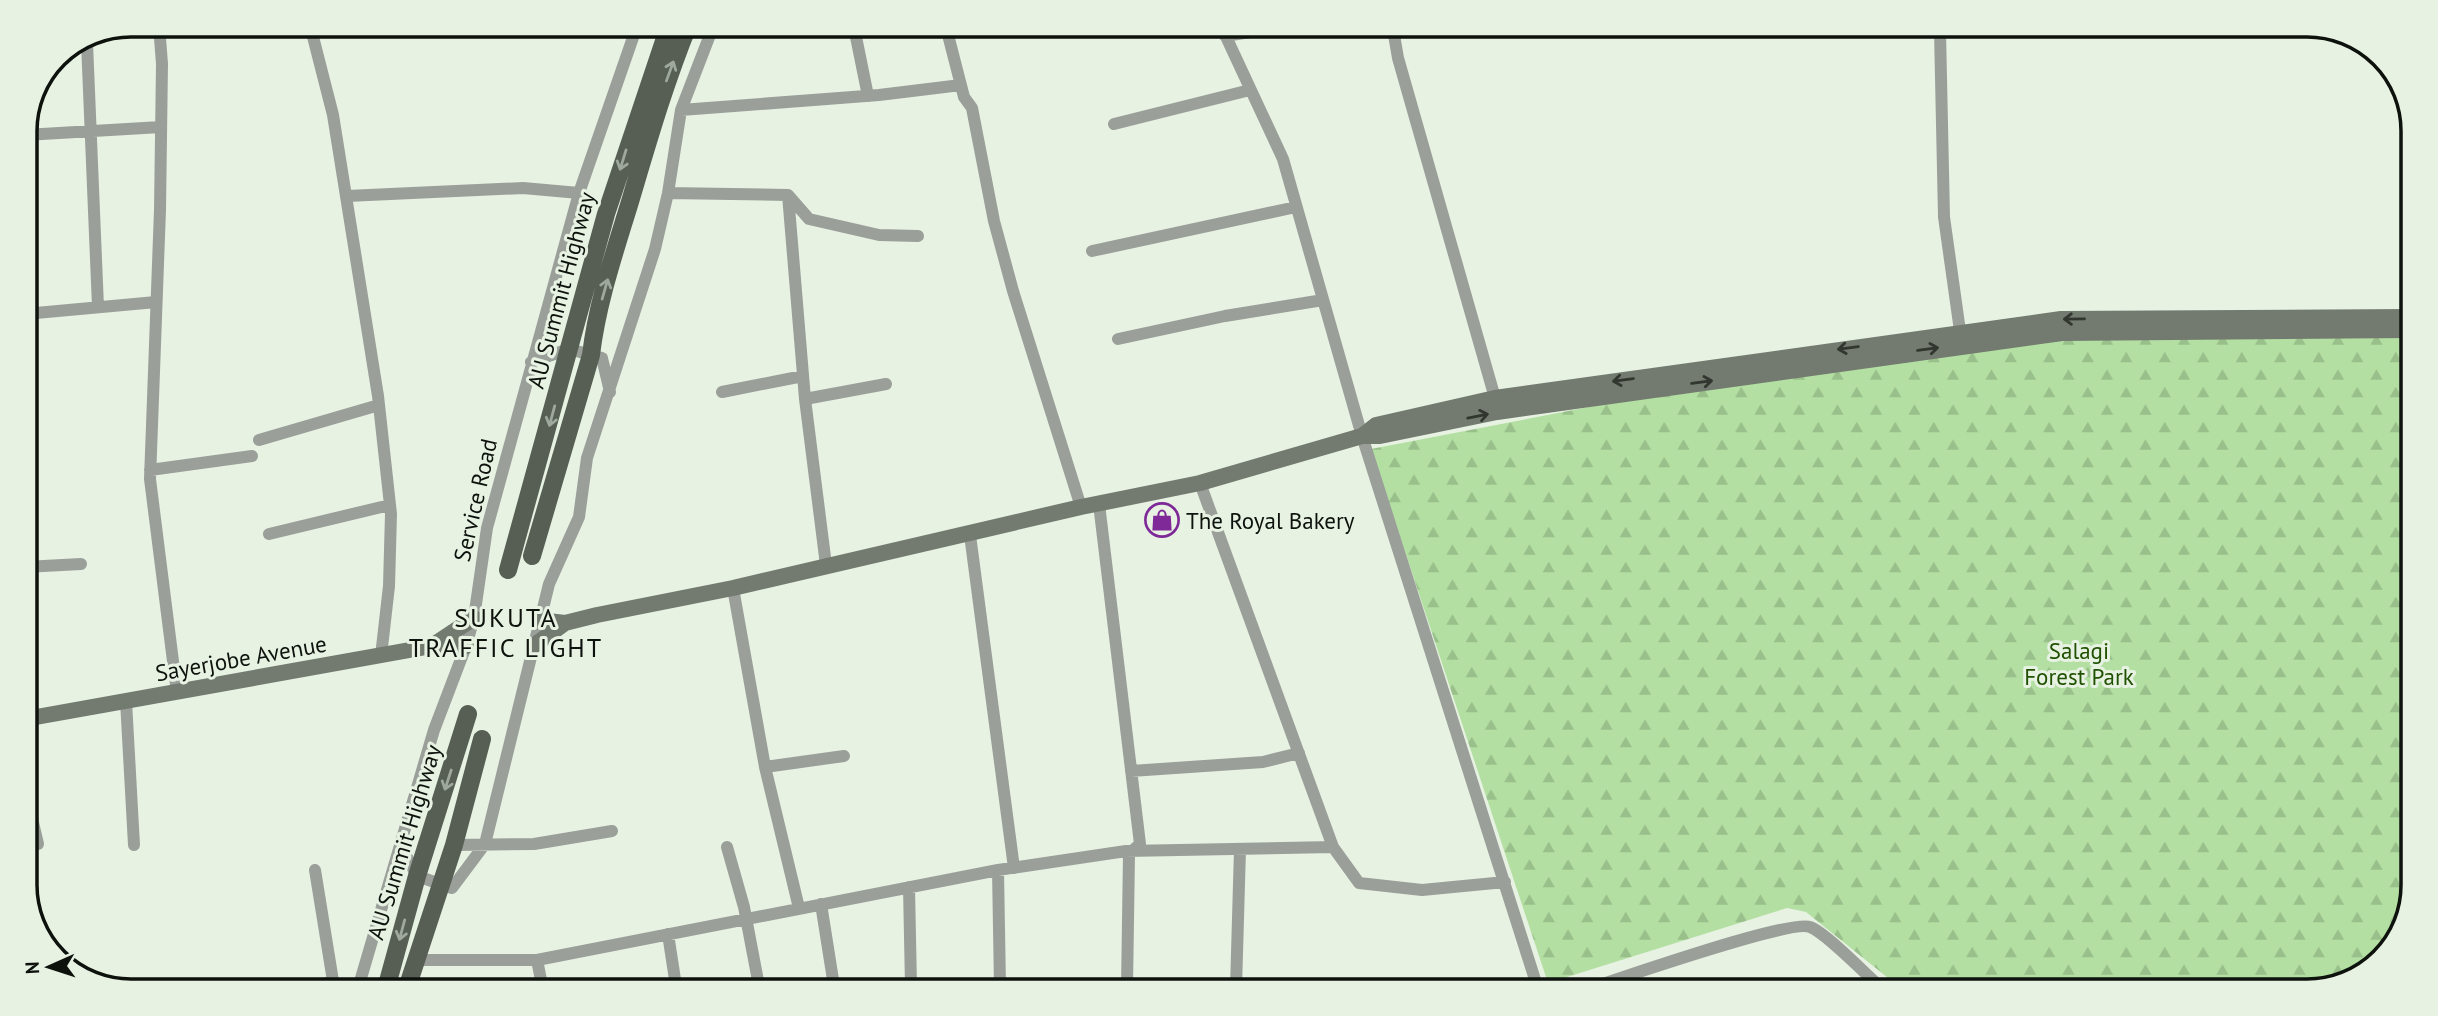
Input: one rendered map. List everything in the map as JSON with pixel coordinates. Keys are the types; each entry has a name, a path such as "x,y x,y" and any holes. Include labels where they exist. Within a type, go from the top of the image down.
{"main road":[{"name":"AU Summit Highway","path":"508,570 614,189 665,37"},
{"name":"AU Summit Highway","path":"532,556 591,355 594,324 624,219 658,105 684,37"},
{"name":"AU Summit Highway","path":"389,979 416,876 468,714"},
{"name":"AU Summit Highway","path":"410,979 454,845 482,738"}],"street":[{"path":"159,37 161,127 150,470 177,693"},
{"path":"313,37 333,115 379,405 390,505 389,586 381,656"},
{"name":"Service Road","path":"361,979 434,730 474,618 487,528 579,193 633,37"},
{"path":"400,844 416,876 452,888 485,844 539,620 549,584 579,517 587,457 655,249 668,193 681,110 709,37"},
{"path":"856,37 868,96"},
{"path":"949,37 964,97 972,108 994,221 1013,291 1081,507"},
{"path":"1225,37 1283,159 1362,436 1535,979"},
{"path":"1394,37 1398,58 1496,398"},
{"path":"1940,37 1944,217 1960,331"},
{"path":"87,48 98,307"},
{"path":"681,110 868,96 961,85"},
{"path":"1114,124 1250,90"},
{"path":"37,134 161,127"},
{"path":"346,196 523,188 579,193"},
{"path":"668,193 788,195 809,219 879,235 918,236"},
{"path":"788,195 805,399 826,565"},
{"path":"1092,251 1296,207"},
{"path":"1118,339 1225,316 1323,300"},
{"path":"37,313 156,302"},
{"path":"1362,436 1376,425 1496,398 1960,331 2061,319 2401,317"},
{"path":"539,620 565,623 733,588 826,565 970,535 1081,507 1200,484 1362,436 1380,436 1511,410 2062,332 2401,330"},
{"path":"531,362 569,349 602,358 610,393"},
{"path":"722,392 803,376"},
{"path":"805,399 886,384"},
{"path":"259,440 379,405"},
{"path":"150,470 253,456"},
{"path":"1200,484 1333,847 1359,883 1422,890 1505,882"},
{"path":"1099,504 1140,845 1129,854 1127,979"},
{"path":"269,534 390,505"},
{"path":"970,535 1014,867"},
{"path":"37,566 80,564"},
{"path":"733,588 765,767 799,908"},
{"path":"432,646 474,618"},
{"path":"533,647 565,623"},
{"name":"Sayerjobe Avenue","path":"37,717 432,646 466,646"},
{"path":"126,701 134,845"},
{"path":"1131,771 1263,762 1299,753"},
{"path":"765,767 844,756"},
{"path":"454,845 534,844 612,831"},
{"path":"37,840 38,844"},
{"path":"727,847 758,979"},
{"path":"417,960 537,960 1014,867 1134,852 1333,847"},
{"path":"1236,979 1240,849"},
{"path":"315,870 333,979"},
{"path":"998,870 1000,979"},
{"path":"909,887 911,979"},
{"path":"821,904 833,979"},
{"path":"1619,979 1764,933 1800,925 1816,930 1871,979"},
{"path":"668,934 676,979"},
{"path":"537,960 541,979"}],"green space":[{"name":"Salagi Forest Park","path":"2401,324 2401,885 2394,921 2378,947 2349,970 2307,979 1889,979 1806,912 1787,908 1561,979 1547,979 1371,449 1698,386 2078,332"}],"place":[{"name":"The Royal Bakery","path":"1162,520"}],"district":[{"name":"SUKUTA TRAFFIC LIGHT","path":"506,632"}]}
